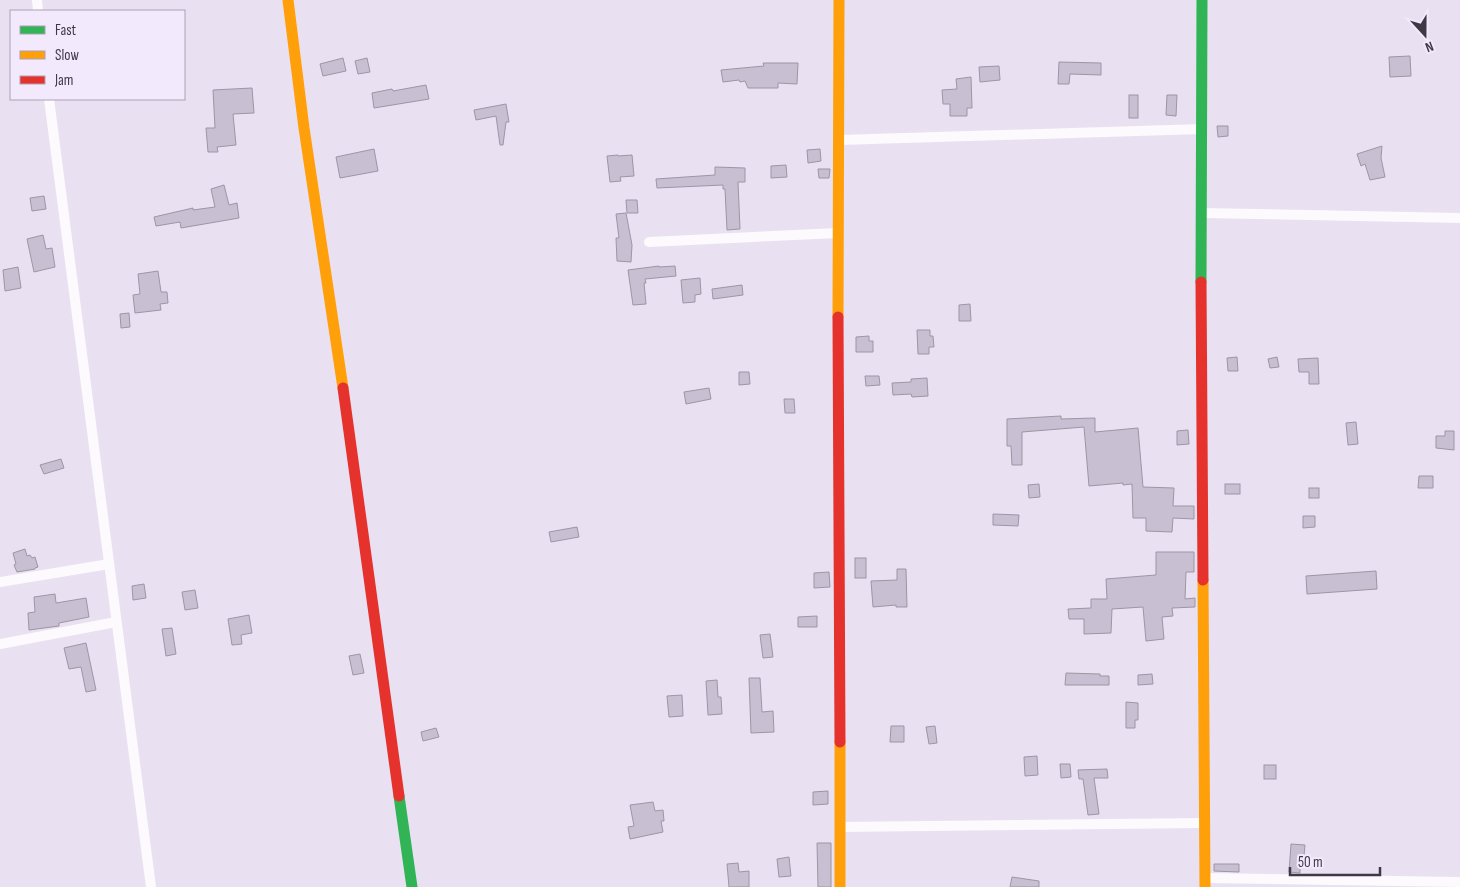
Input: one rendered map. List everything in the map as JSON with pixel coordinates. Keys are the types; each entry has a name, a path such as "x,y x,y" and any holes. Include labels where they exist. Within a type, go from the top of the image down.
{"street":[{"path":"288,0 304,128 349,432 412,887"},
{"path":"840,0 838,233 840,887"},
{"path":"1202,0 1201,213 1205,882 1460,882"},
{"path":"50,100 151,887"},
{"path":"840,140 1202,130"},
{"path":"1201,213 1460,218"},
{"path":"649,242 838,233"},
{"path":"0,582 109,564"},
{"path":"0,644 116,622"},
{"path":"840,827 1204,823"}],"building":[{"path":"1410,56 1411,76 1390,77 1389,57"},
{"path":"343,58 346,71 323,76 320,64"},
{"path":"367,58 370,72 358,74 355,61"},
{"path":"1059,62 1101,63 1101,75 1070,74 1069,84 1058,84"},
{"path":"763,63 798,63 797,84 778,83 778,88 748,88 745,81 723,82 721,70 764,66"},
{"path":"999,66 1000,80 980,82 979,67"},
{"path":"971,77 972,108 967,108 967,116 950,116 950,104 943,104 942,90 957,89 956,79"},
{"path":"426,85 429,99 374,108 372,93"},
{"path":"252,88 254,113 233,114 236,145 217,147 218,152 208,152 206,128 215,128 213,90"},
{"path":"1129,95 1138,95 1138,118 1129,118"},
{"path":"1167,95 1177,95 1176,116 1166,115"},
{"path":"506,104 509,122 506,122 503,145 500,145 496,116 476,120 474,110"},
{"path":"1217,126 1228,126 1228,136 1218,137"},
{"path":"1382,146 1381,158 1385,177 1370,180 1365,164 1361,166 1357,154"},
{"path":"374,149 378,171 340,178 336,157"},
{"path":"820,149 821,161 808,163 807,150"},
{"path":"632,155 634,176 620,177 621,181 610,182 607,156"},
{"path":"786,165 787,177 771,178 771,166"},
{"path":"715,167 745,168 745,182 738,182 740,229 727,230 725,189 723,189 723,185 657,188 656,179 715,175"},
{"path":"818,169 830,169 829,178 819,178"},
{"path":"224,185 229,205 237,203 239,218 181,228 180,222 156,226 154,217 193,208 193,210 215,207 211,189"},
{"path":"44,196 46,209 32,211 30,198"},
{"path":"626,200 637,200 638,213 627,213"},
{"path":"626,213 632,245 631,262 617,261 616,238 619,238 616,214"},
{"path":"43,235 46,249 52,248 55,267 34,272 27,239"},
{"path":"675,266 676,276 645,279 646,304 633,305 628,270"},
{"path":"18,267 21,288 5,291 3,270"},
{"path":"158,271 161,292 167,292 168,303 160,304 161,310 135,313 133,295 140,294 138,274"},
{"path":"700,278 701,294 695,295 695,302 683,303 681,280"},
{"path":"742,285 743,295 713,299 712,289"},
{"path":"970,304 971,321 959,321 959,305"},
{"path":"129,313 130,327 121,328 120,314"},
{"path":"917,330 930,330 930,336 933,336 934,347 929,347 929,354 918,354"},
{"path":"869,336 869,341 873,341 873,352 856,352 856,337"},
{"path":"1237,357 1238,371 1228,371 1227,358"},
{"path":"1277,357 1279,367 1270,368 1268,359"},
{"path":"1318,358 1319,384 1309,384 1309,372 1299,372 1298,359"},
{"path":"739,372 749,372 750,384 739,385"},
{"path":"865,376 879,376 880,385 866,386"},
{"path":"927,378 928,396 912,397 911,394 893,395 892,383 911,382 911,379"},
{"path":"709,388 711,399 686,404 684,392"},
{"path":"784,399 794,399 795,413 785,413"},
{"path":"1061,416 1061,419 1095,418 1095,432 1138,428 1143,487 1174,488 1173,506 1194,506 1194,519 1173,518 1172,532 1146,531 1146,518 1133,518 1132,484 1089,486 1084,427 1022,432 1022,465 1012,465 1011,446 1007,446 1007,419"},
{"path":"1356,422 1358,444 1348,445 1346,423"},
{"path":"1188,430 1189,444 1177,445 1177,431"},
{"path":"1445,431 1454,431 1454,450 1436,448 1436,436 1445,436"},
{"path":"61,459 64,468 44,474 40,465"},
{"path":"1419,476 1433,476 1433,488 1418,488"},
{"path":"1039,484 1040,497 1029,498 1028,485"},
{"path":"1225,484 1240,484 1240,494 1225,494"},
{"path":"1309,488 1319,488 1319,498 1309,498"},
{"path":"993,514 1019,515 1018,526 993,525"},
{"path":"1303,516 1315,516 1315,527 1303,528"},
{"path":"577,527 579,537 551,542 549,532"},
{"path":"25,549 27,556 35,557 38,567 17,572 13,553"},
{"path":"1156,552 1194,552 1194,572 1186,572 1185,599 1195,598 1195,607 1172,608 1173,616 1162,617 1164,639 1146,641 1143,607 1112,609 1111,633 1084,634 1084,619 1069,619 1068,609 1091,608 1091,599 1107,599 1106,579 1156,575"},
{"path":"855,558 866,558 866,578 855,578"},
{"path":"897,569 906,569 907,607 896,607 896,605 873,607 871,581 897,580"},
{"path":"1376,571 1377,589 1307,594 1306,576"},
{"path":"829,572 830,587 814,588 814,573"},
{"path":"144,584 146,598 133,600 132,586"},
{"path":"195,590 198,608 185,610 182,592"},
{"path":"55,594 56,603 86,598 89,617 59,623 59,626 29,630 28,613 35,612 34,597"},
{"path":"249,615 252,633 241,635 242,644 232,645 228,619"},
{"path":"817,616 817,627 798,627 798,617"},
{"path":"172,628 176,654 166,656 162,629"},
{"path":"770,634 773,657 763,658 760,635"},
{"path":"86,643 96,690 86,692 81,667 69,669 64,648"},
{"path":"360,654 364,673 353,675 349,656"},
{"path":"1066,673 1109,676 1109,685 1065,685"},
{"path":"1152,674 1153,684 1138,685 1138,675"},
{"path":"749,678 760,678 762,712 773,711 774,732 751,733"},
{"path":"717,680 722,714 708,715 706,681"},
{"path":"682,695 683,716 669,717 667,696"},
{"path":"1126,702 1138,703 1138,720 1135,720 1135,728 1126,728"},
{"path":"891,726 904,726 904,742 890,742"},
{"path":"935,726 937,743 929,744 926,727"},
{"path":"436,728 439,737 423,741 421,732"},
{"path":"1037,756 1038,775 1025,776 1024,757"},
{"path":"1060,764 1070,764 1071,777 1061,778"},
{"path":"1264,765 1276,765 1276,779 1264,779"},
{"path":"1107,769 1108,778 1094,778 1099,814 1088,815 1083,779 1079,779 1078,770"},
{"path":"828,791 828,804 813,805 813,792"},
{"path":"653,802 655,811 663,810 664,821 661,821 663,832 630,839 628,827 634,826 630,805"},
{"path":"817,843 831,843 831,887 818,887"},
{"path":"1291,844 1305,845 1303,866 1300,866 1300,873 1289,872"},
{"path":"789,857 791,876 779,877 777,859"},
{"path":"738,863 739,872 749,871 749,887 729,887 727,864"},
{"path":"1214,864 1239,864 1239,872 1214,871"},
{"path":"1012,877 1039,881 1039,887 1010,887"}],"traffic: fast":[{"path":"1201,282 1202,0"},
{"path":"399,796 412,887"}],"traffic: slow":[{"path":"288,0 304,128 343,388"},
{"path":"838,317 839,0"},
{"path":"1203,580 1205,887"},
{"path":"840,742 840,887"}],"traffic: jam":[{"path":"1201,282 1203,580"},
{"path":"838,317 840,742"},
{"path":"343,388 399,796"}]}
